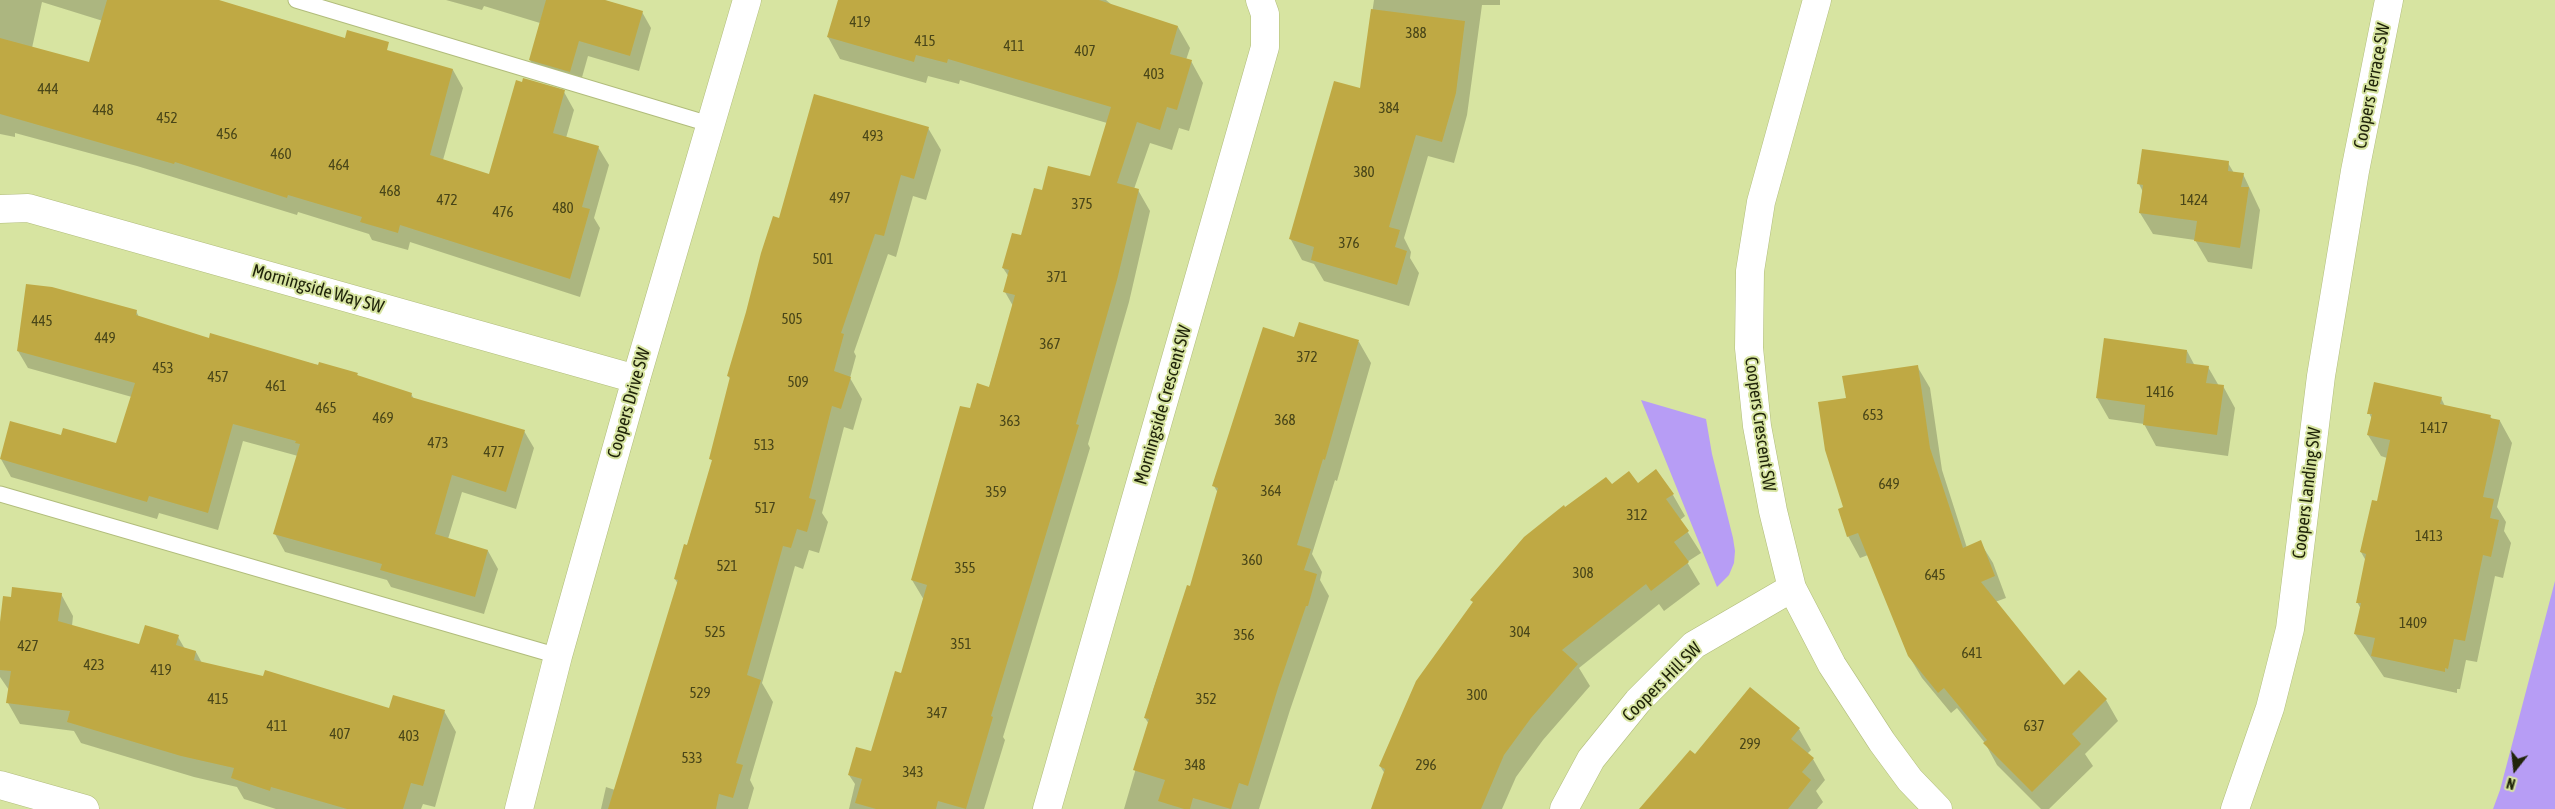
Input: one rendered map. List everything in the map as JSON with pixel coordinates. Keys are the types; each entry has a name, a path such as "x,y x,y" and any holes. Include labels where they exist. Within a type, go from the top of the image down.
{"street":[{"name":"Coopers Drive SW","path":"519,809 558,656 636,378 709,124 747,0"},
{"name":"Morningside Crescent SW","path":"1048,809 1265,47 1265,14 1260,0"},
{"name":"Coopers Crescent SW","path":"1817,0 1761,202 1750,271 1749,348 1757,426 1773,511 1792,588 1832,665 1882,742 1910,780 1938,809"},
{"name":"Coopers Terrace SW","path":"2355,171 2389,0"},
{"name":"Coopers Landing SW","path":"2235,809 2270,708 2290,629 2321,376 2355,171"},
{"name":"Morningside Way SW","path":"0,209 28,208 636,378"},
{"name":"Coopers Hill SW","path":"1564,809 1591,759 1638,701 1694,645 1792,588"},
{"path":"0,785 85,809"}],"lane":[{"path":"296,0 709,124"},
{"path":"0,494 558,656"}],"shaded area":[{"path":"1641,400 1706,419 1712,454 1735,551 1734,563 1729,575 1717,587"},
{"path":"2555,581 2555,809 2493,809 2500,790"}],"building":[{"path":"107,0 219,0 345,38 347,30 389,42 387,50 453,69 430,155 489,174 516,80 522,82 523,78 565,90 553,133 599,146 582,207 590,209 570,279 400,225 398,233 360,222 362,217 288,195 287,198 175,162 174,164 0,114 0,38 89,62"},
{"path":"546,0 605,0 643,11 630,56 579,41 570,72 529,60"},
{"path":"838,0 1099,0 1178,26 1170,54 1192,60 1177,110 1167,107 1160,130 1137,122 1117,183 1139,189 1117,280 1076,424 1079,425 991,716 993,717 966,809 938,801 936,809 876,809 855,803 862,779 848,775 856,747 871,751 895,671 901,673 927,585 911,580 960,406 970,408 977,383 989,387 1015,295 1003,292 1009,270 1002,268 1012,233 1021,235 1034,188 1042,190 1048,166 1090,176 1111,107 948,59 947,63 916,55 914,62 827,37"},
{"path":"1371,9 1465,21 1456,93 1442,142 1416,135 1389,227 1400,230 1395,247 1407,251 1397,285 1311,260 1314,247 1289,239 1334,81 1360,88"},
{"path":"814,94 929,127 914,179 901,175 884,236 875,234 841,333 844,334 834,371 851,377 841,409 832,406 809,498 816,500 807,532 797,529 791,548 783,546 747,675 761,680 736,763 743,765 733,798 719,794 716,809 608,809 678,580 674,579 684,544 687,545 712,460 709,459 730,377 727,376 761,253 773,216 779,218"},
{"path":"2142,149 2229,161 2228,171 2244,173 2241,187 2249,187 2240,248 2194,241 2197,221 2139,213 2143,185 2137,184"},
{"path":"26,284 52,287 137,310 136,315 209,338 210,333 318,365 319,362 358,373 357,375 412,393 411,397 525,430 506,492 452,475 435,534 488,550 475,597 380,570 382,564 273,534 300,444 295,443 296,441 233,424 208,513 149,496 147,502 0,459 10,421 61,435 63,428 116,443 135,383 17,351"},
{"path":"1299,322 1359,340 1325,460 1323,459 1297,545 1311,549 1304,570 1317,574 1308,606 1306,606 1278,688 1248,786 1239,783 1231,809 1193,798 1190,809 1184,809 1158,801 1165,780 1133,770 1149,719 1144,718 1187,585 1190,586 1218,488 1212,486 1263,327 1294,337"},
{"path":"2104,338 2187,350 2186,363 2209,366 2206,383 2224,385 2217,435 2143,425 2145,405 2096,398"},
{"path":"1918,365 1930,448 1963,548 1981,540 1995,576 1981,582 2064,685 2079,670 2107,699 2072,734 2081,744 2032,792 1983,743 1987,740 1944,688 1938,693 1908,656 1858,533 1847,537 1838,509 1843,507 1825,450 1818,402 1846,398 1842,376"},
{"path":"2374,382 2442,397 2440,404 2491,415 2490,418 2500,420 2483,497 2494,499 2490,518 2499,520 2491,557 2483,555 2465,641 2454,639 2448,669 2445,668 2445,672 2371,656 2375,638 2354,634 2361,603 2356,603 2366,554 2360,552 2372,500 2377,501 2390,440 2367,435 2372,414 2367,414"},
{"path":"1656,469 1674,494 1666,499 1689,531 1674,542 1689,562 1651,591 1646,584 1562,650 1578,664 1531,718 1504,755 1481,809 1371,809 1385,769 1379,766 1416,681 1473,602 1470,600 1524,537 1564,505 1565,507 1606,477 1612,484 1629,471 1638,483"},
{"path":"12,587 62,593 58,621 139,644 145,625 179,635 176,645 196,651 194,660 263,676 265,670 389,708 393,695 445,710 423,786 411,783 403,809 347,809 271,787 270,791 231,778 234,768 181,756 67,722 70,711 6,703 11,671 0,670 0,622 3,596 11,597"},
{"path":"1750,687 1800,728 1791,739 1814,758 1802,772 1811,780 1788,809 1639,809 1690,750 1695,754"}]}
